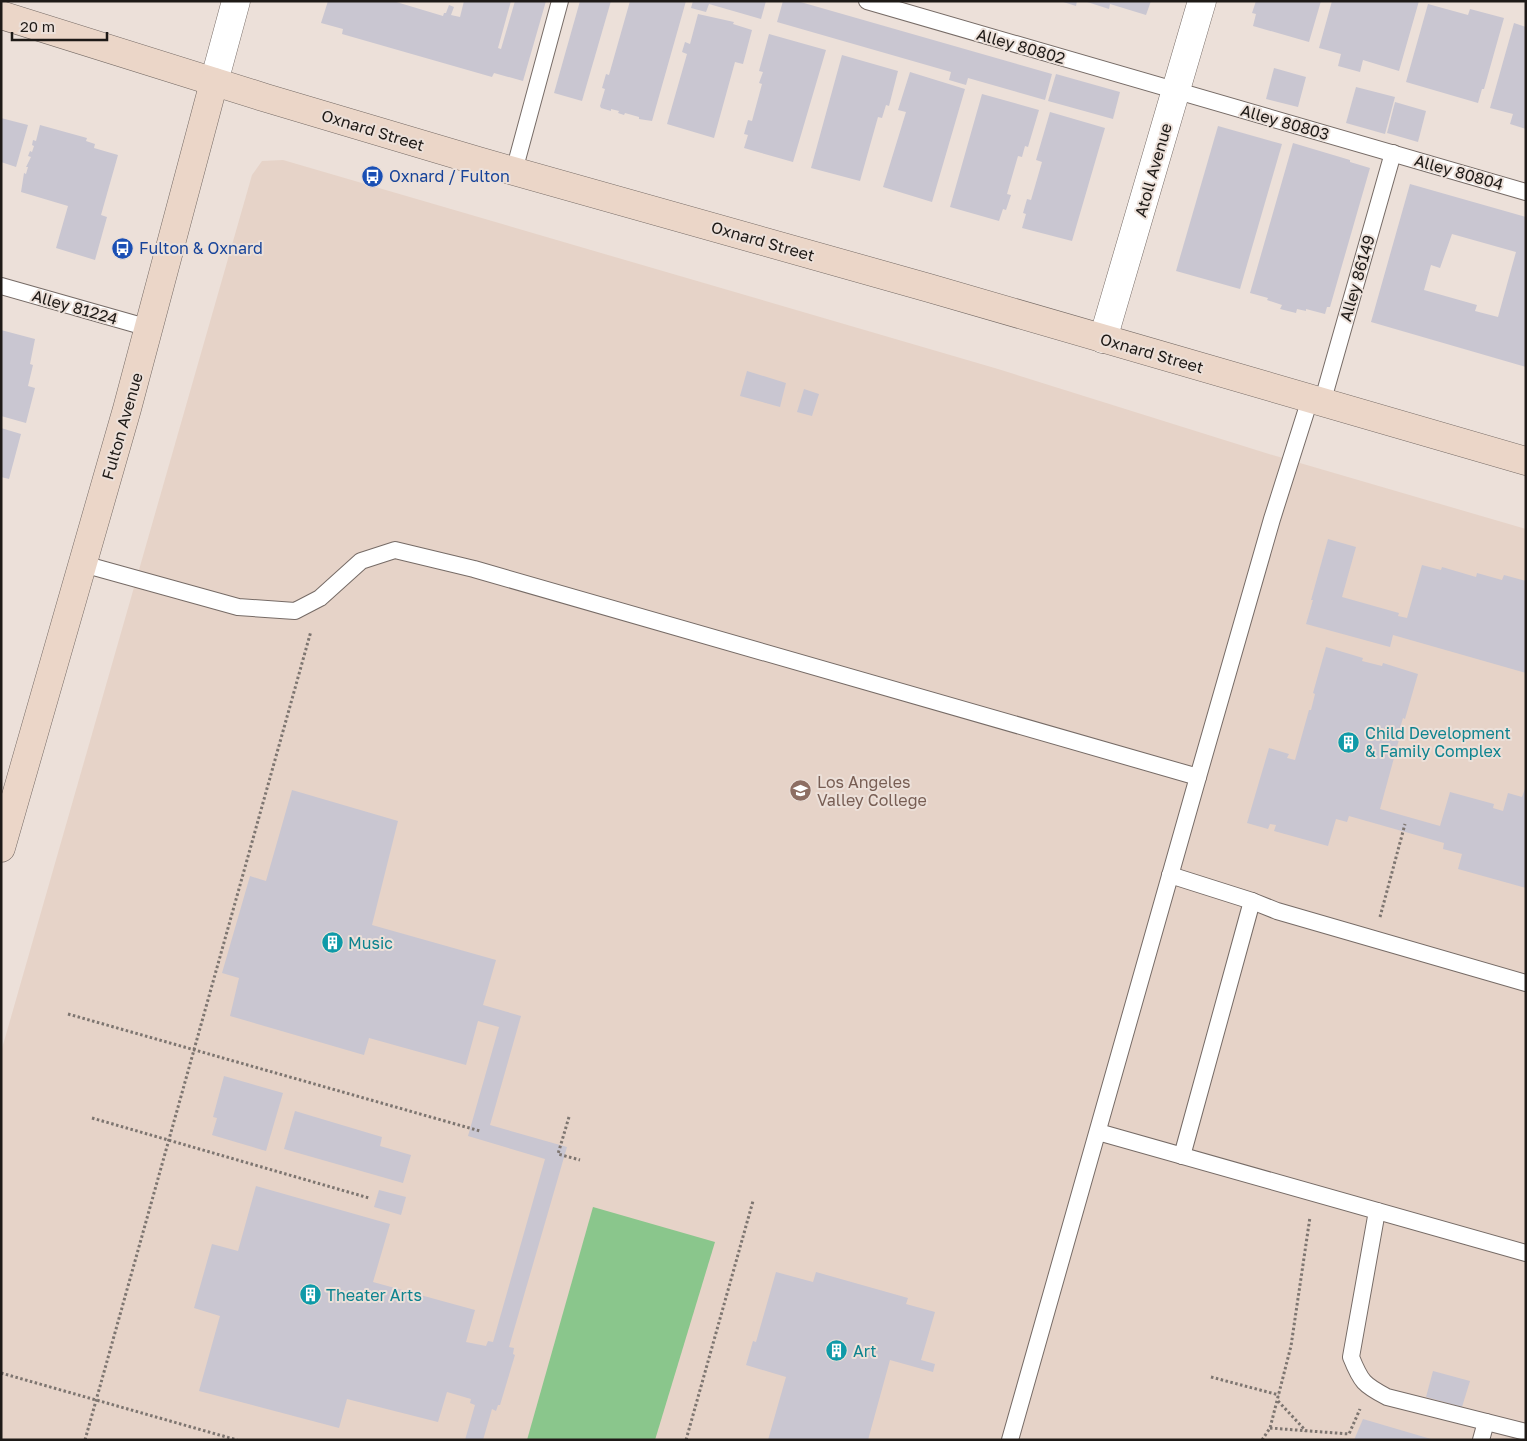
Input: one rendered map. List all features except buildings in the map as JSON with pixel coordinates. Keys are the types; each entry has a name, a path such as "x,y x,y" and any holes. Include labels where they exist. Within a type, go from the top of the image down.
{"main road":[{"name":"Oxnard Street","path":"1,15 214,82 514,171 1526,461"},
{"name":"Fulton Avenue","path":"1,848 149,328 214,82"}],"street":[{"name":"Fulton Avenue","path":"214,82 236,1"},
{"name":"Atoll Avenue","path":"1103,339 1202,1"}],"lane":[{"path":"514,171 560,1"},
{"name":"Alley 80802","path":"867,1 1176,90"},
{"name":"Alley 80803","path":"1176,90 1393,153"},
{"name":"Alley 80804","path":"1393,153 1526,192"},
{"name":"Alley 86149","path":"1010,1440 1272,519 1316,401 1393,153"},
{"name":"Alley 81224","path":"1,286 149,328"},
{"path":"83,564 238,607 295,611 320,598 361,561 395,550 474,569 1198,777"},
{"path":"1170,875 1277,912 1526,983"},
{"path":"1182,1156 1252,902"},
{"path":"1098,1132 1526,1253"},
{"path":"1377,1211 1351,1358 1359,1378 1369,1388 1387,1397 1526,1432"},
{"path":"1481,1440 1486,1422"}],"path":[{"path":"85,1440 320,598"},
{"path":"1374,939 1405,824"},
{"path":"68,1014 480,1131"},
{"path":"569,1117 558,1154 580,1160"},
{"path":"92,1118 369,1198"},
{"path":"1262,1440 1270,1428 1291,1346 1307,1225 1316,1194"},
{"path":"686,1440 753,1201"},
{"path":"1,1373 237,1440"},
{"path":"1211,1377 1279,1395"},
{"path":"1270,1428 1349,1434 1369,1388"},
{"path":"1278,1401 1306,1431"}],"shaded area":[{"name":"Los Angeles Valley College","path":"283,160 998,369 1269,454 1526,529 1526,1440 1,1440 1,1052 252,175 262,161"}],"green space":[{"path":"593,1207 715,1242 655,1440 527,1440"}],"place":[{"name":"Oxnard / Fulton","path":"373,176"},
{"name":"Fulton & Oxnard","path":"123,248"},
{"name":"Child Development & Family Complex","path":"1349,742"},
{"name":"Los Angeles Valley College","path":"801,791"},
{"name":"Music","path":"332,943"},
{"name":"Theater Arts","path":"310,1295"},
{"name":"Art","path":"837,1351"}]}
